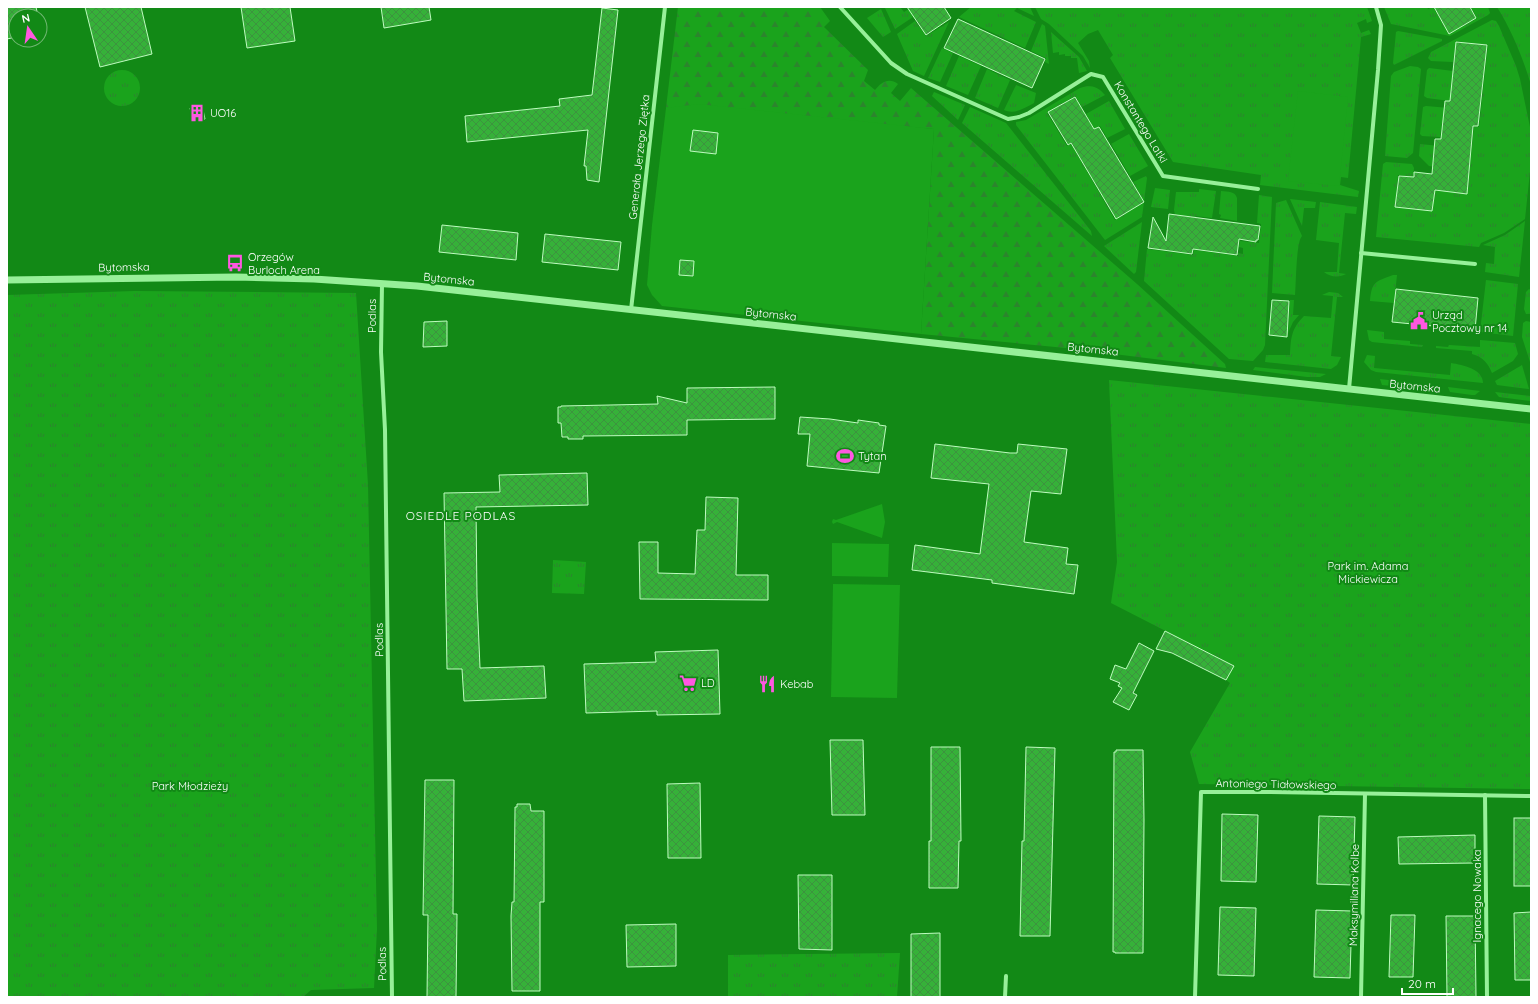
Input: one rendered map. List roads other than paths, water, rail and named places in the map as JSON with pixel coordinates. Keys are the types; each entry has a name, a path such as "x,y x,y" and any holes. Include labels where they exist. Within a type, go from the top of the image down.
{"street":[{"name":"Generała Jerzego Ziętka","path":"631,310 665,7"},
{"name":"Konstantego Latki","path":"840,7 892,63 907,74 1008,119 1020,117 1029,113 1091,74 1103,77 1163,176 1258,189"},
{"path":"1349,390 1378,70 1381,25 1376,7"},
{"path":"1361,253 1475,264"},
{"name":"Bytomska","path":"7,280 236,277 314,279 417,286 1531,409"},
{"name":"Podlas","path":"382,284 381,352 385,430 392,997"},
{"name":"Antoniego Tiałowskiego","path":"1195,997 1201,792 1531,796"},
{"name":"Maksymiliana Kolbe","path":"1361,997 1365,794"},
{"name":"Ignacego Nowaka","path":"1485,795 1487,997"},
{"path":"1005,997 1006,976"}],"place":[{"name":"UO16","path":"197,113"},
{"name":"Orzegów Burloch Arena","path":"235,263"},
{"name":"Urząd Pocztowy nr 14","path":"1419,321"},
{"name":"Tytan","path":"845,456"},
{"name":"LD","path":"688,683"},
{"name":"Kebab","path":"767,684"}],"district":[{"name":"OSIEDLE PODLAS","path":"461,515"}],"park label":[{"name":"Park im. Adama Mickiewicza","path":"1368,572"},
{"name":"Park Młodzieży","path":"190,786"}]}
